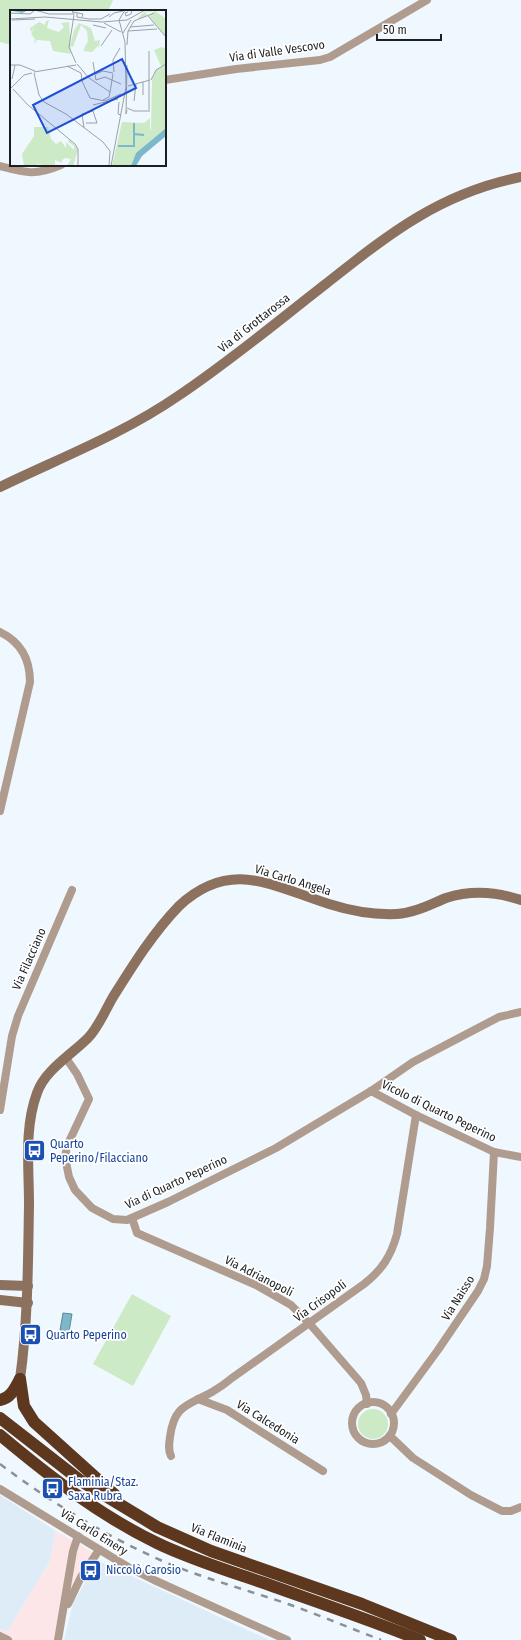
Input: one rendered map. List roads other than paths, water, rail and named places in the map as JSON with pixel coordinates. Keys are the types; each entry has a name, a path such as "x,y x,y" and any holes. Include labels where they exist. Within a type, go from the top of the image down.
{"highway":[{"path":"0,1400 11,1394 20,1379"},
{"path":"20,1379 24,1406 39,1427 111,1492 157,1527"},
{"name":"Via Flaminia","path":"0,1418 81,1481 157,1527 211,1552 362,1604 451,1640"},
{"path":"0,1436 33,1463 85,1501 156,1543 199,1560 375,1622 420,1640"},
{"path":"0,1443 33,1463"}],"street":[{"name":"Via di Valle Vescovo","path":"166,80 236,69 320,60 330,57 427,0"},
{"path":"0,166 27,173 39,173 58,166"},
{"name":"Via di Grottarossa","path":"0,487 120,430 177,397 221,365 378,243 412,219 463,194 521,177"},
{"path":"0,632 20,647 27,659 30,670 30,682 0,811"},
{"name":"Via Carlo Angela","path":"66,1058 89,1037 136,960 172,914 194,893 212,884 230,880 251,880 264,882 358,912 386,914 400,914 426,907 447,898 486,892 504,894 521,900"},
{"name":"Via Filacciano","path":"0,1110 12,1036 18,1016 72,890"},
{"name":"Via di Quarto Peperino","path":"66,1058 77,1074 89,1099 67,1146 65,1157 66,1167 71,1184 80,1197 99,1212 118,1220 132,1218 168,1202 276,1148 370,1091 414,1062 498,1017 521,1012"},
{"path":"20,1379 28,1303 29,1184 27,1149 33,1104 42,1083 66,1058"},
{"name":"Vicolo di Quarto Peperino","path":"370,1091 416,1115 494,1152 521,1157"},
{"name":"Via Crisopoli","path":"171,1456 169,1448 174,1417 184,1406 213,1392 373,1277 382,1267 389,1256 397,1234 416,1115"},
{"name":"Via Naisso","path":"391,1414 438,1350 478,1291 484,1279 487,1266 494,1152"},
{"name":"Via Adrianopoli","path":"132,1218 137,1233 256,1285 291,1305 309,1323 361,1383 366,1395 367,1404"},
{"path":"0,1285 28,1286"},
{"path":"0,1300 28,1303"},
{"name":"Via Calcedonia","path":"198,1399 227,1410 323,1471"},
{"path":"367,1404 381,1404 391,1414 394,1425 390,1436 380,1443 368,1444 358,1438 352,1427 354,1415 357,1410 367,1404"},
{"path":"390,1436 414,1458 471,1495 500,1510 511,1511 521,1507"},
{"name":"Via Carlo Emery","path":"0,1489 99,1550 154,1580 287,1640"},
{"path":"58,1640 73,1551 78,1536"},
{"path":"61,1626 76,1586 99,1550"},
{"path":"0,1636 8,1640"}],"water":[{"path":"63,1313 72,1314 69,1332 60,1330"}],"railway":[{"path":"0,1464 60,1506 102,1531 145,1553 182,1569 288,1604 381,1640"}],"place":[{"name":"Quarto Peperino/Filacciano","path":"35,1151"},
{"name":"Quarto Peperino","path":"30,1335"},
{"name":"Flaminia/Staz. Saxa Rubra","path":"52,1489"},
{"name":"Niccolò Carosio","path":"90,1570"}]}
